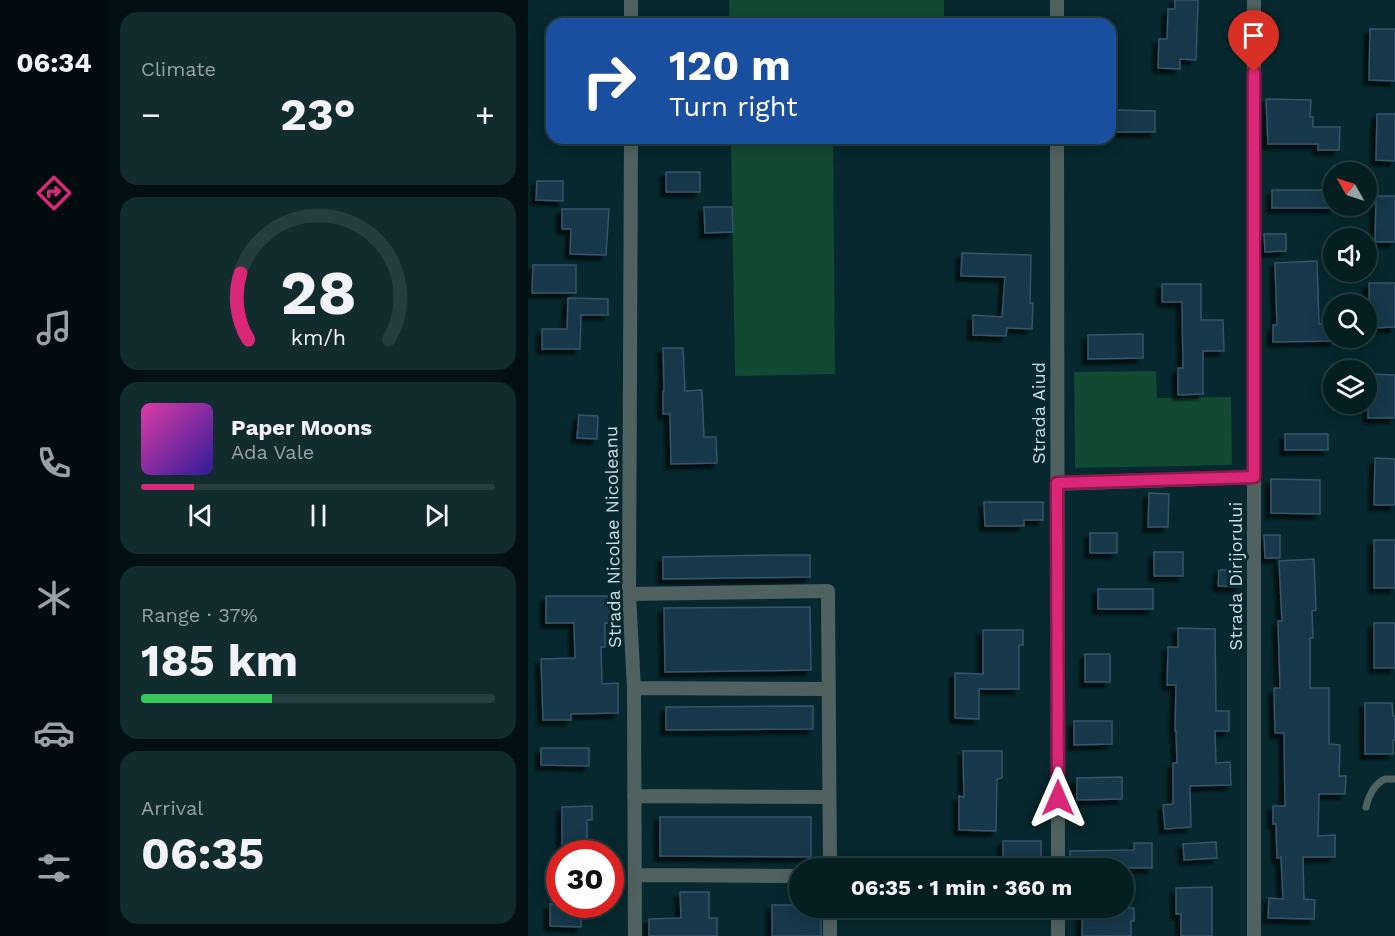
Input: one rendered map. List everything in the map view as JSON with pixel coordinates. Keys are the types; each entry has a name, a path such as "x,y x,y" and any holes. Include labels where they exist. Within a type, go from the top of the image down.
{"street":[{"path":"631,0 631,18"},
{"path":"1057,0 1057,18"},
{"name":"Strada Dirijorului","path":"1254,0 1254,936"},
{"name":"Strada Nicolae Nicoleanu","path":"631,144 629,594 634,688 635,936"},
{"name":"Strada Aiud","path":"1058,144 1058,858"},
{"path":"1057,483 1254,477"},
{"path":"629,594 828,591 830,858"},
{"path":"634,688 829,689"},
{"path":"634,796 830,796"},
{"path":"635,875 789,876"},
{"path":"830,918 830,936"},
{"path":"1058,918 1058,936"}],"lane":[{"path":"1366,807 1368,796 1376,787 1386,779 1395,779"}],"green space":[{"path":"729,0 944,0 944,18 730,18"},
{"path":"731,144 833,144 835,374 735,376"},
{"path":"1156,371 1157,398 1231,397 1232,465 1075,468 1074,372"}],"building":[{"path":"1175,0 1198,0 1196,60 1180,59 1180,69 1158,68 1159,39 1167,39 1168,9 1175,9"},
{"path":"1370,29 1395,29 1395,81 1369,80"},
{"path":"1266,99 1311,100 1310,117 1313,117 1313,127 1340,127 1339,150 1318,150 1318,144 1268,144"},
{"path":"1116,110 1155,111 1155,132 1116,132"},
{"path":"1377,114 1395,114 1395,161 1376,160"},
{"path":"666,172 700,172 700,192 666,192"},
{"path":"537,181 563,181 563,201 536,200"},
{"path":"1272,190 1323,190 1323,208 1272,208"},
{"path":"1377,196 1395,196 1395,242 1377,242"},
{"path":"704,207 732,207 733,232 705,233"},
{"path":"562,209 609,209 606,255 570,254 571,229 562,229"},
{"path":"1264,234 1286,234 1286,251 1265,252"},
{"path":"962,253 1031,255 1032,329 1007,328 1006,336 973,335 973,315 1002,317 1005,277 961,276"},
{"path":"1317,261 1319,324 1323,324 1323,341 1273,342 1273,325 1277,325 1275,263"},
{"path":"533,265 576,265 576,293 532,293"},
{"path":"1369,283 1395,283 1395,327 1377,328 1377,294 1369,294"},
{"path":"1162,284 1201,284 1201,320 1223,320 1224,351 1203,351 1203,394 1178,395 1178,368 1183,368 1182,302 1162,302"},
{"path":"568,298 608,299 608,315 581,315 580,349 542,349 542,329 567,329"},
{"path":"1143,334 1143,358 1088,359 1088,335"},
{"path":"663,348 683,348 685,391 702,390 704,437 716,437 717,463 671,464 670,414 663,414"},
{"path":"1377,374 1395,375 1395,418 1368,418 1368,414 1377,414"},
{"path":"579,415 598,416 597,439 577,438"},
{"path":"1285,434 1328,434 1328,450 1285,450"},
{"path":"1375,458 1395,459 1395,505 1374,505"},
{"path":"1271,479 1320,480 1320,514 1271,513"},
{"path":"1149,493 1169,494 1168,527 1148,527"},
{"path":"984,502 1043,502 1043,520 1024,520 1024,526 985,526"},
{"path":"1090,533 1117,533 1117,553 1090,553"},
{"path":"1264,535 1280,535 1280,558 1265,558"},
{"path":"1374,540 1395,540 1395,588 1374,588"},
{"path":"1154,552 1183,552 1183,576 1154,576"},
{"path":"810,555 810,577 663,579 663,557"},
{"path":"1314,559 1316,610 1312,611 1310,688 1329,688 1329,744 1340,745 1339,776 1346,776 1345,794 1319,794 1318,836 1335,835 1335,857 1303,857 1304,899 1315,900 1314,919 1268,918 1269,898 1283,899 1281,857 1277,858 1276,824 1273,824 1273,806 1285,806 1284,733 1275,733 1274,688 1280,688 1278,621 1282,621 1279,561"},
{"path":"1219,570 1241,570 1240,587 1218,586"},
{"path":"1098,589 1153,589 1153,609 1098,609"},
{"path":"546,596 610,596 610,623 605,623 605,647 601,647 602,684 618,683 618,713 571,714 571,720 543,720 541,659 575,658 574,623 546,623"},
{"path":"810,607 811,670 665,672 664,608"},
{"path":"1374,623 1395,623 1395,668 1374,668"},
{"path":"1178,628 1215,629 1216,711 1229,711 1229,731 1215,731 1216,763 1230,762 1231,785 1190,786 1191,827 1165,829 1163,805 1173,804 1173,763 1177,763 1176,685 1167,685 1168,647 1178,647"},
{"path":"983,630 1023,630 1023,645 1019,645 1019,689 979,689 979,719 955,718 955,673 983,674"},
{"path":"1085,654 1110,654 1110,682 1085,682"},
{"path":"1365,703 1392,703 1393,716 1395,716 1393,754 1365,754"},
{"path":"813,706 813,729 666,730 666,707"},
{"path":"1074,721 1112,721 1112,744 1074,745"},
{"path":"541,748 589,748 589,766 541,765"},
{"path":"963,751 1002,751 1002,778 997,779 996,831 959,830 959,796 964,797"},
{"path":"1122,777 1122,799 1077,800 1077,778"},
{"path":"592,806 592,820 587,820 587,840 562,840 562,807"},
{"path":"660,817 811,817 811,857 660,856"},
{"path":"1003,841 1041,841 1041,858 1003,858"},
{"path":"1216,842 1217,858 1184,860 1183,844"},
{"path":"1134,843 1152,843 1152,868 1134,868 1134,858 1070,858 1070,851 1134,850"},
{"path":"1212,887 1212,936 1181,936 1181,914 1176,914 1176,888"},
{"path":"680,892 709,892 709,918 717,918 717,936 649,936 649,919 681,918"},
{"path":"772,905 789,905 789,918 821,918 821,936 772,936"},
{"path":"550,918 581,918 581,927 550,926"},
{"path":"1082,918 1134,918 1134,921 1131,921 1131,936 1082,936"}],"route":[{"path":"1058,798 1057,483 1254,477 1254,72"}]}
